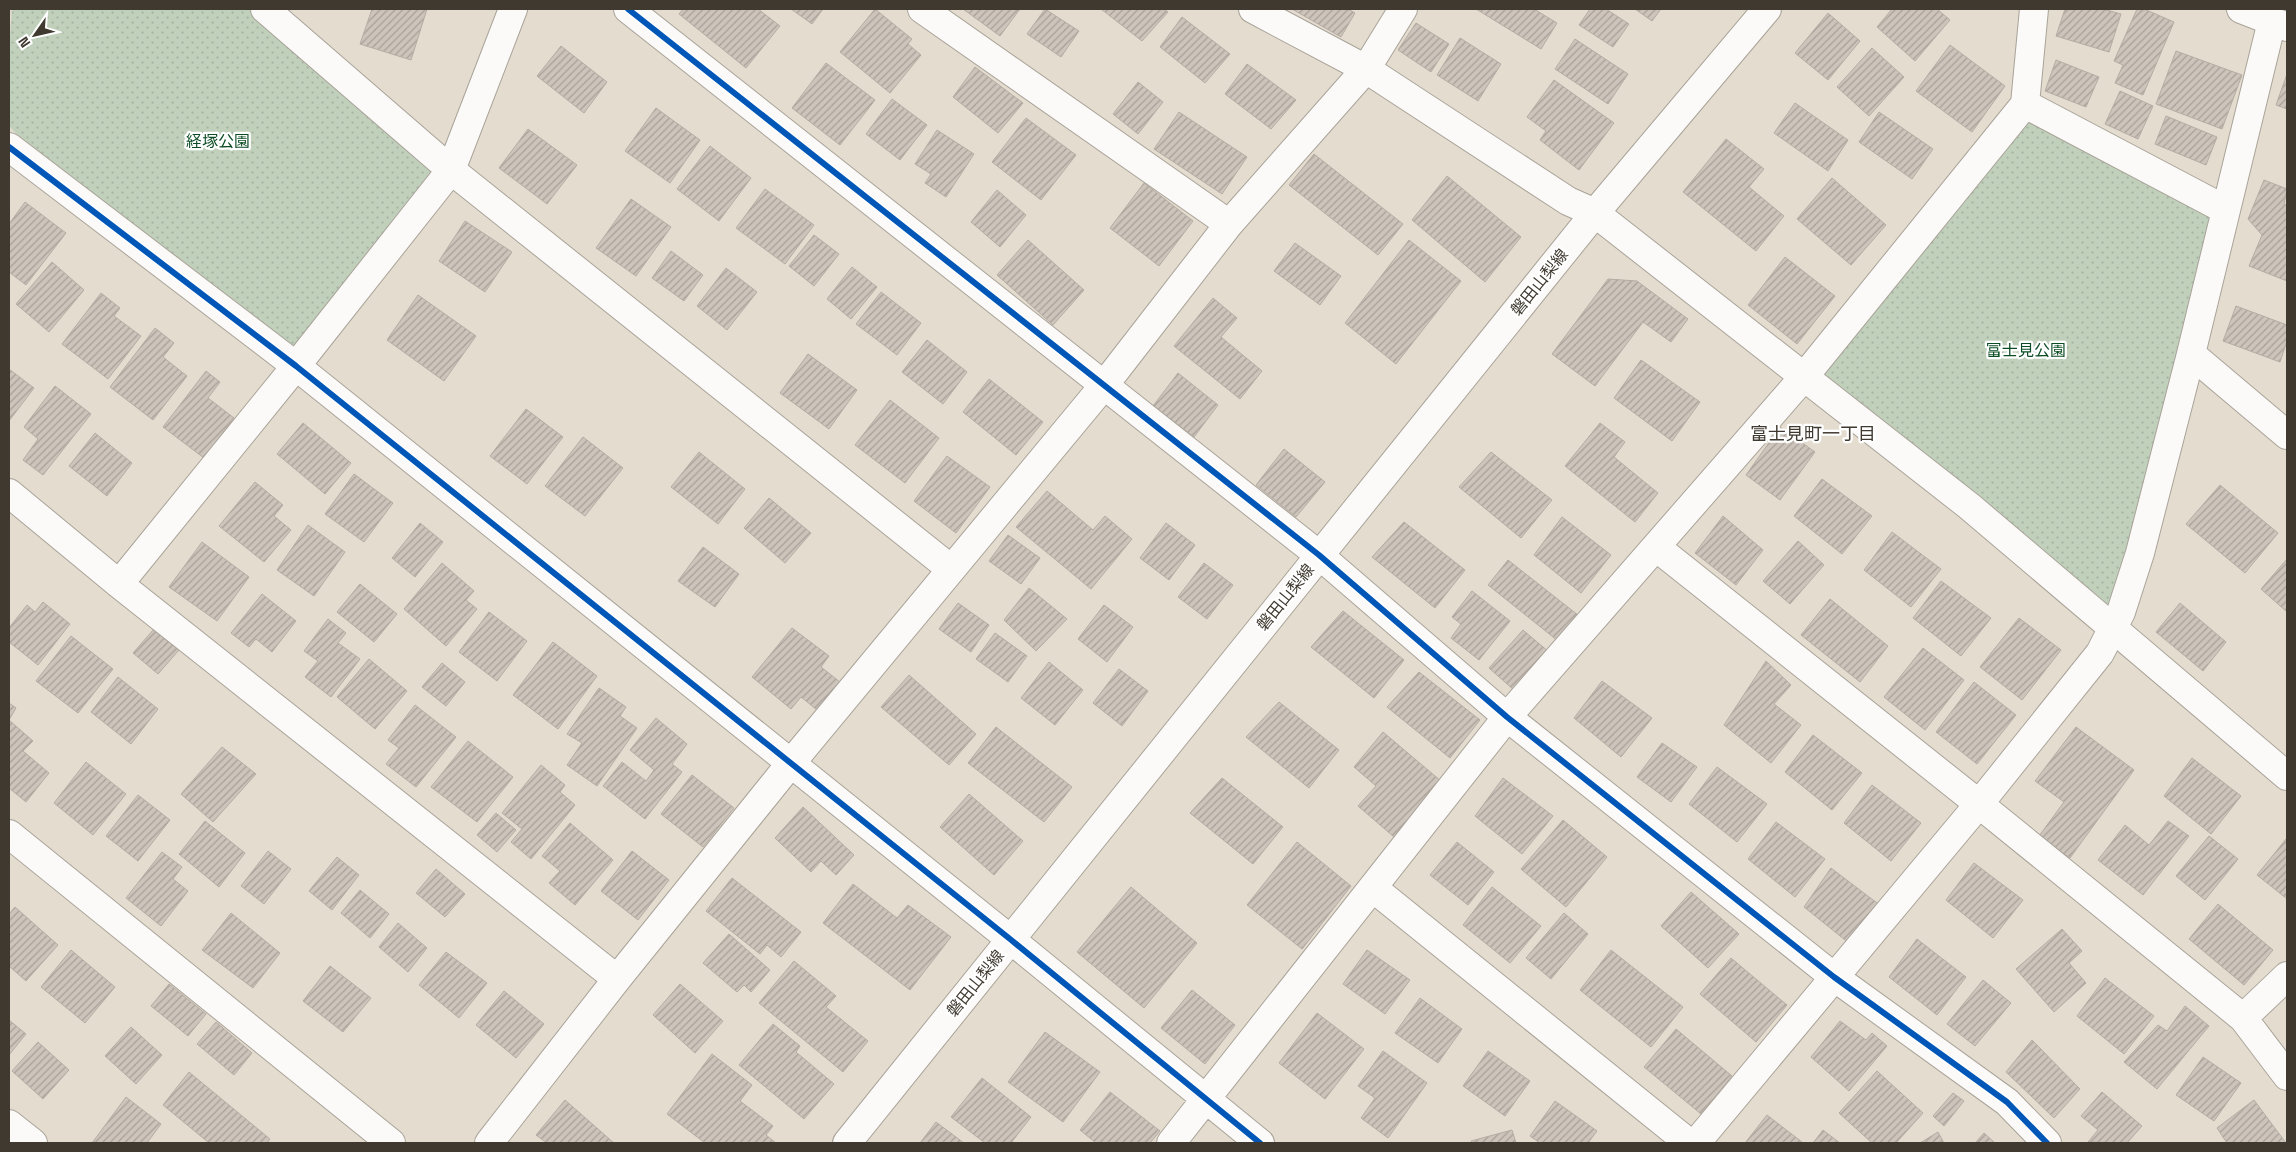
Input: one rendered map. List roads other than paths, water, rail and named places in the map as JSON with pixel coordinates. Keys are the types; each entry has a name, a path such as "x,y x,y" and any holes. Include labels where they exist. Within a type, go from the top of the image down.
{"street":[{"path":"265,9 451,170 951,569"},
{"path":"119,584 296,366 451,170 513,9"},
{"path":"628,9 1319,555 1507,717 1834,977 2006,1102 2047,1143"},
{"path":"922,9 1229,224"},
{"path":"1253,9 1366,69 1568,201 1595,213 1968,506 2287,776"},
{"path":"489,1143 617,979 791,763 1105,384 1229,224 1366,69 1403,9"},
{"name":"磐田山梨線","path":"847,1143 1595,213 1767,9"},
{"path":"1170,1143 1206,1101 1507,717 1803,378 2025,104 2034,9"},
{"path":"1696,1143 1979,804 2085,673 2114,629 2132,584 2226,210 2280,24 2241,9"},
{"path":"2025,104 2226,210"},
{"path":"9,147 296,366 1010,939 1206,1101 1260,1143"},
{"path":"2191,354 2287,435"},
{"path":"9,493 119,584 617,979"},
{"path":"1656,547 1979,804 2243,1018 2287,1076"},
{"path":"9,834 391,1143"},
{"path":"1373,888 1689,1143"},
{"path":"2243,1018 2287,976"},
{"path":"9,1124 33,1143"}],"district":[{"name":"富士見町一丁目","path":"1813,434"}],"park label":[{"name":"経塚公園","path":"218,141"},
{"name":"富士見公園","path":"2026,350"}]}
